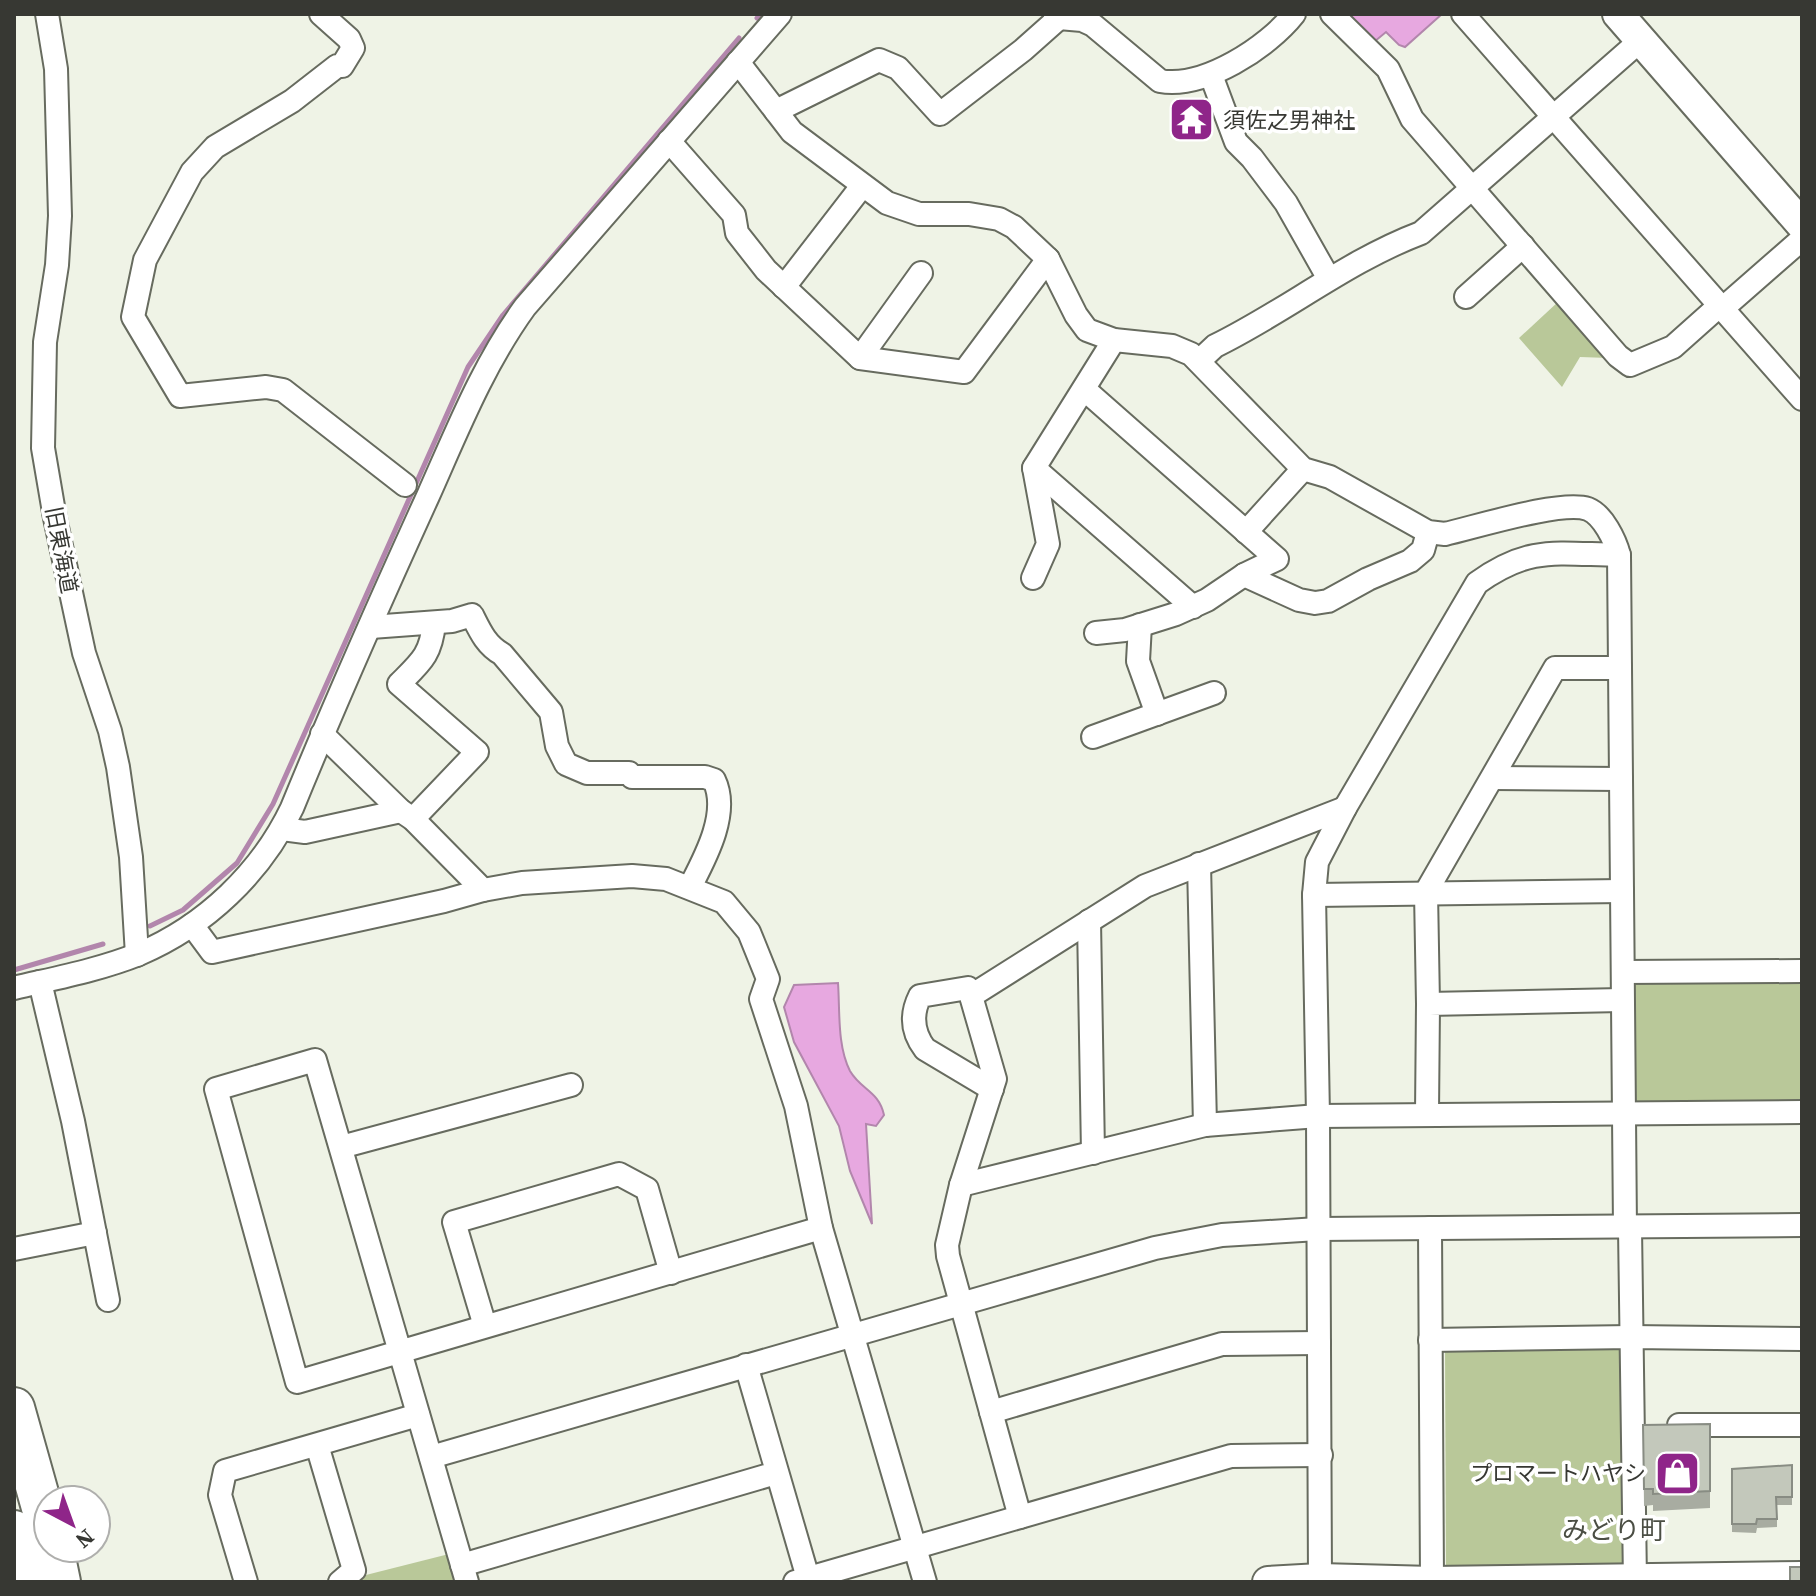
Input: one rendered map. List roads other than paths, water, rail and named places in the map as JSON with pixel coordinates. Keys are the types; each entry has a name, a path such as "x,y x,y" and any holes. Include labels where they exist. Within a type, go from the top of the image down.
{"highway":[{"path":"14,1408 35,1484"},
{"path":"14,1531 26,1582"}],"street":[{"name":"旧東海道","path":"47,14 56,69 60,203 57,265 45,342 42,440 81,642 110,731 118,767 131,857 137,955"},
{"path":"321,14 349,39 353,48 350,56 342,66 337,66 292,101 215,147 192,172 145,260 133,317 180,396 266,387 283,390 405,485"},
{"path":"14,988 137,955 192,925 245,879 282,829 478,384 501,342 525,307 780,14"},
{"path":"776,111 879,60 898,68 940,114 1023,50 1057,16 1093,25 1160,81 1194,81 1241,58 1287,23 1294,14"},
{"path":"1332,14 1388,69 1412,119 1618,356 1630,365 1673,347 1802,239"},
{"path":"1463,14 1802,399"},
{"path":"1618,14 1802,225"},
{"path":"1199,361 1215,346 1329,279 1385,248 1421,233 1641,40"},
{"path":"738,62 792,132 862,186 887,203 919,214 969,214 999,219 1014,227 1048,259 1076,315 1087,330 1114,340 1172,346 1199,361 1303,469 1330,477 1428,532 1445,534 1563,508 1590,510 1603,522 1619,555 1622,1000 1633,1346 1635,1580"},
{"path":"1211,75 1236,142 1286,203 1329,279"},
{"path":"669,141 734,215 737,233 766,270 860,358 964,372 1048,259"},
{"path":"784,287 862,186"},
{"path":"1466,297 1523,246"},
{"path":"860,358 921,273"},
{"path":"1033,578 1048,544 1034,468 1114,340"},
{"path":"1084,389 1277,559 1244,575 1193,607 1140,625 1096,633"},
{"path":"1034,468 1193,607"},
{"path":"1246,532 1303,469"},
{"path":"1244,575 1299,600 1315,603 1328,601 1410,561 1423,550 1428,532"},
{"path":"1320,1580 1314,895 1317,862 1345,808 1477,583 1498,568 1536,554 1619,555"},
{"path":"371,627 434,623 472,615 482,637 502,654 551,712 560,756 577,770 587,773 629,773 632,777 705,777 714,780 719,791 717,823 712,845 690,887"},
{"path":"282,829 305,832 407,815 477,752 399,684 426,657 432,646 434,623"},
{"path":"1140,625 1138,661 1157,714"},
{"path":"1427,1114 1426,892 1555,668 1620,668"},
{"path":"1093,737 1214,693"},
{"path":"322,734 483,890"},
{"path":"1493,778 1621,779"},
{"path":"971,996 1145,886 1345,808"},
{"path":"1199,864 1205,1125"},
{"path":"192,925 212,952 483,890 522,883 632,876 666,879 724,902 749,932 768,979 761,999 796,1106 821,1228 925,1582"},
{"path":"1314,895 1622,891"},
{"path":"1089,921 1093,1153"},
{"path":"1623,972 1802,971"},
{"path":"40,982 73,1121 108,1300"},
{"path":"992,1089 925,1049 917,1039 912,1011 920,996 968,988 995,1079 992,1089 961,1185 947,1245 960,1304 1020,1517"},
{"path":"1428,1004 1622,1000"},
{"path":"776,1473 464,1574 431,1457 399,1351 315,1060 216,1089 297,1382 399,1351 821,1228"},
{"path":"341,1147 571,1085"},
{"path":"961,1185 1205,1125 1318,1116 1802,1112"},
{"path":"485,1326 454,1222 589,1182 619,1174 647,1189 671,1273"},
{"path":"431,1457 1155,1248 1203,1238 1318,1229 1802,1225"},
{"path":"1430,1228 1432,1582"},
{"path":"14,1249 95,1233"},
{"path":"1430,1340 1631,1337 1802,1339"},
{"path":"991,1412 1222,1344 1319,1343"},
{"path":"746,1365 801,1580 1231,1456 1321,1455"},
{"path":"246,1582 220,1495 225,1471 418,1415"},
{"path":"1657,1425 1802,1425"},
{"path":"317,1445 354,1570 340,1582"},
{"path":"1268,1582 1802,1577"}],"waterway":[{"path":"757,18 761,14"},
{"path":"150,926 183,910 237,863 273,804 468,367 503,315 739,38"},
{"path":"14,970 103,944"}],"place":[{"name":"須佐之男神社","path":"1192,120"},
{"name":"プロマートハヤシ","path":"1677,1473"}],"district":[{"name":"みどり町","path":"1614,1530"}]}
